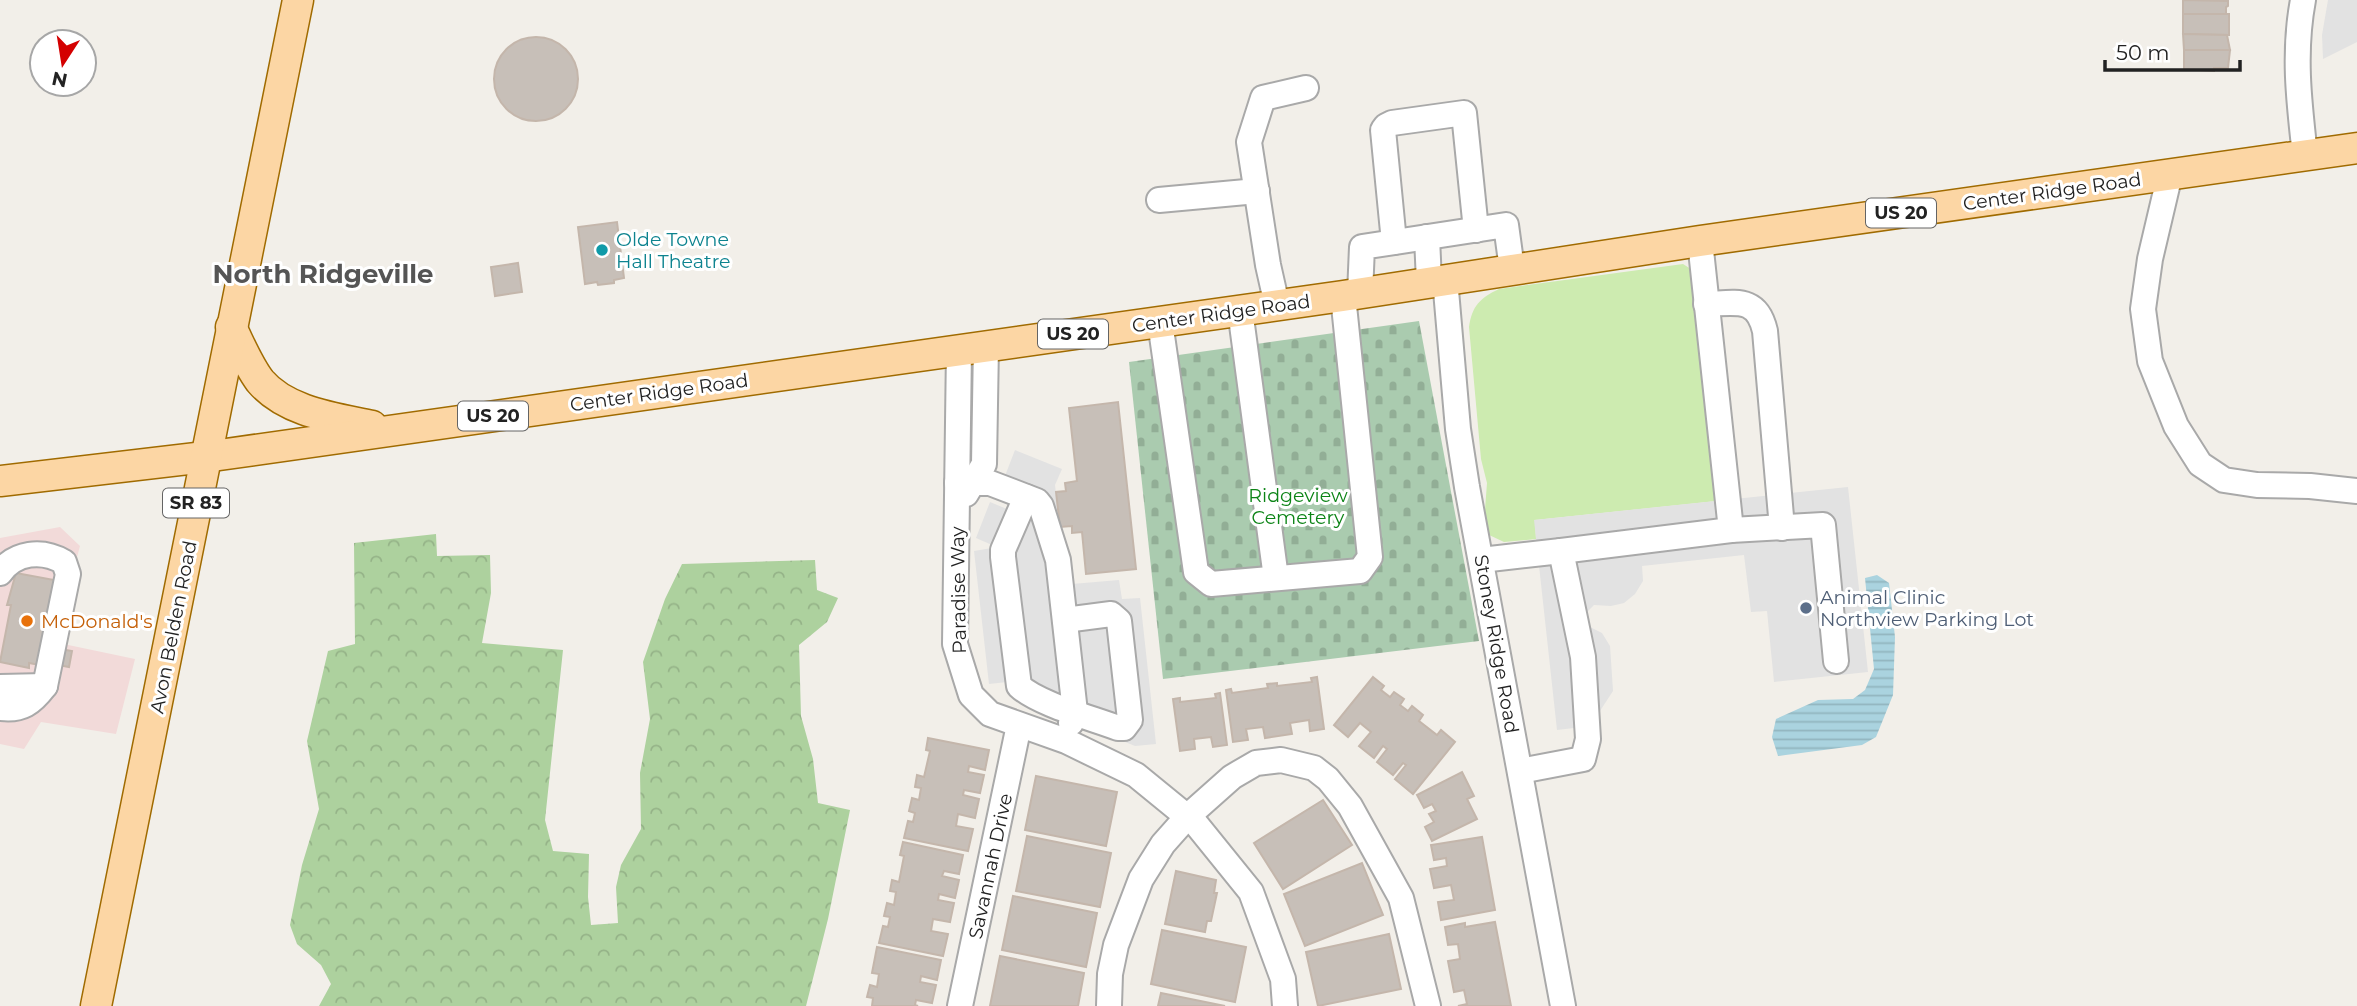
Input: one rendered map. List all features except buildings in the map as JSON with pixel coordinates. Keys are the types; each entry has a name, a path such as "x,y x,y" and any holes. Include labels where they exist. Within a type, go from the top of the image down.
{"main road":[{"name":"Avon Belden Road","path":"96,1006 298,0"},
{"name":"Center Ridge Road","path":"0,481 205,457 1351,295 1700,241 2357,148"},
{"path":"231,327 248,363 261,382 282,398 298,407 328,417 393,430"}],"street":[{"path":"2303,0 2296,67 2305,155"},
{"path":"1277,305 1249,142 1263,98 1306,88"},
{"path":"1394,242 1383,130 1392,123 1464,113 1476,230"},
{"path":"2170,174 2150,259 2143,309 2150,361 2176,426 2200,464 2224,480 2257,485 2310,486 2357,491"},
{"path":"1159,200 1256,191"},
{"path":"1160,322 1196,572 1211,584 1360,570 1370,557 1351,295 1362,247 1506,225 1512,270"},
{"name":"Stoney Ridge Road","path":"1427,237 1437,280 1458,429 1481,560 1563,1006"},
{"path":"1700,241 1731,530"},
{"path":"1706,304 1744,303 1754,307 1761,316 1765,331 1782,527"},
{"path":"1240,310 1276,578"},
{"name":"Paradise Way","path":"972,347 965,482 957,509 955,644 971,695 990,714 1066,741 1136,775 1196,824 1251,892 1283,979 1285,1006"},
{"path":"965,482 990,483 1037,501 1041,506 1056,552 1065,620 1074,712 1066,741"},
{"path":"1026,497 1003,557 1019,686 1030,694 1074,712 1124,728 1130,720 1119,621 1111,614 1065,620"},
{"path":"1481,560 1731,530 1823,525 1836,661"},
{"path":"1520,771 1584,759 1588,740 1583,657 1561,551"},
{"path":"0,573 8,563 29,555 50,555 64,562 68,574 45,686 34,700 22,708 0,708"},
{"path":"0,687 45,686"},
{"name":"Savannah Drive","path":"960,1006 1019,725"},
{"path":"1109,1006 1110,974 1116,945 1141,878 1163,844 1187,817 1233,776 1256,763 1281,760 1314,768 1328,779 1350,806 1401,898 1428,1006"}],"shaded area":[{"path":"2328,0 2357,0 2357,42 2323,59 2322,35"},
{"path":"1015,450 1062,469 1055,485 1061,536 1067,546 1072,584 1119,580 1122,599 1140,598 1156,744 1135,746 1013,696 1007,682 989,684 974,551 992,548 992,545 976,538 990,502 1007,509 1011,499 998,494"},
{"name":"Animal Clinic Northview Parking Lot","path":"1848,487 1868,672 1774,682 1767,611 1751,612 1744,555 1642,566 1643,581 1635,594 1624,603 1611,606 1594,605 1585,614 1588,626 1602,633 1610,646 1613,691 1598,714 1600,725 1557,730 1534,520"},
{"path":"60,527 80,546 54,642 135,659 116,734 41,722 24,749 0,744 0,538"}],"green space":[{"path":"1683,264 1694,271 1717,501 1535,520 1536,539 1504,542 1487,534 1484,523 1487,483 1481,459 1469,327 1472,313 1478,304 1499,289"},
{"name":"Ridgeview Cemetery","path":"1419,321 1479,641 1163,679 1129,362"},
{"path":"436,534 437,556 490,555 491,593 482,643 563,650 545,820 553,851 589,854 588,897 591,925 618,923 616,887 621,865 641,829 640,773 650,719 643,662 665,599 682,564 815,560 817,590 838,598 827,622 799,645 801,716 813,759 818,803 850,810 828,919 806,1006 319,1006 331,984 321,965 297,944 290,925 302,865 319,809 307,741 328,651 355,644 354,543"}],"water":[{"path":"1877,575 1889,583 1895,637 1893,695 1876,737 1862,745 1778,756 1772,737 1776,719 1818,700 1853,699 1865,690 1874,669 1865,578"}],"place":[{"name":"Olde Towne Hall Theatre","path":"602,250"},
{"name":"Animal Clinic Northview Parking Lot","path":"1806,608"},
{"name":"McDonald's","path":"27,621"}],"district":[{"name":"North Ridgeville","path":"323,274"}]}
